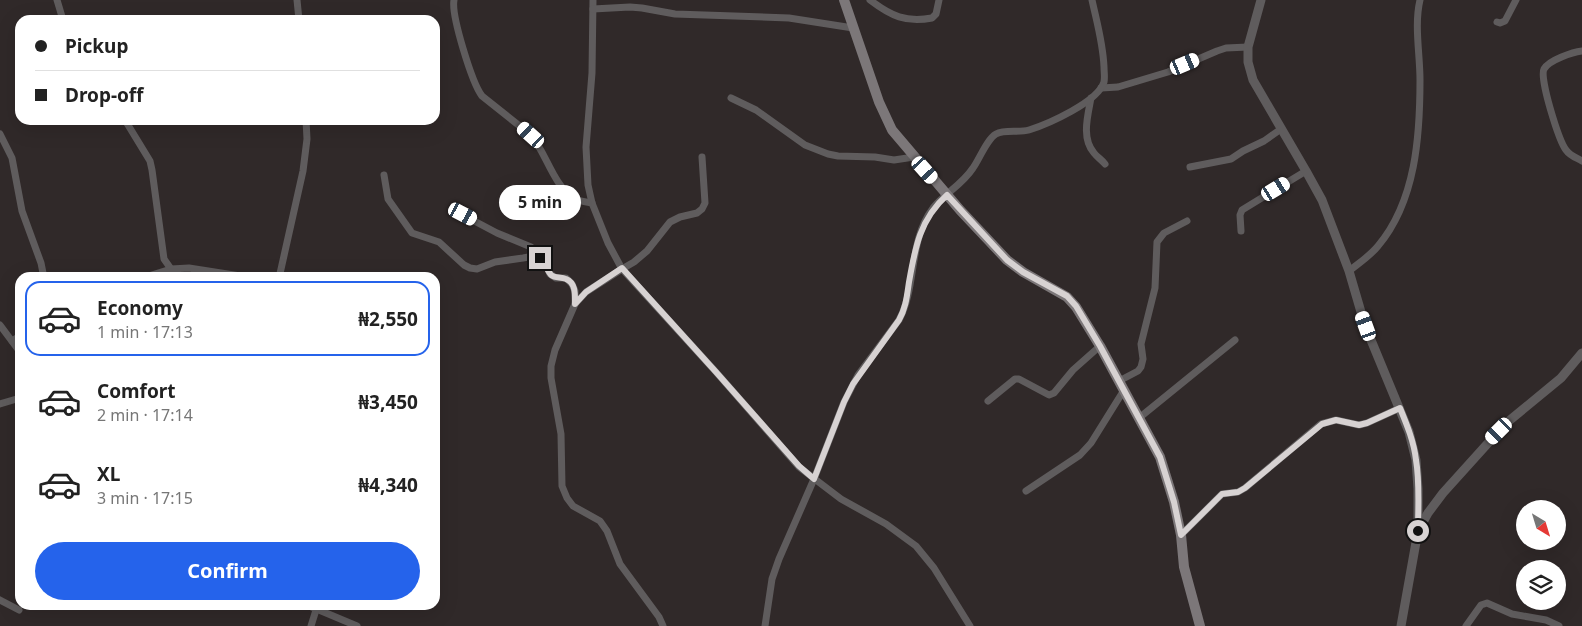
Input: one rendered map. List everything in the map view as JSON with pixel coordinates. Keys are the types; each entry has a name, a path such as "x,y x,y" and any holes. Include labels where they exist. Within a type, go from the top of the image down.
{"main road":[{"path":"844,0 885,117 892,130 947,195 1007,260 1023,272 1067,296 1076,306 1100,346 1160,457 1174,502 1181,535 1184,567 1200,626"}],"street":[{"path":"58,0 62,15"},
{"path":"297,0 298,15"},
{"path":"454,0 454,14 478,92 531,135 537,142 559,183 571,197 592,203"},
{"path":"593,0 592,73 586,147 588,185 592,203 608,243 622,268 799,466 840,499 886,524 916,546 934,568 970,626"},
{"path":"870,0 881,9 903,19 932,18 936,14 939,0"},
{"path":"765,626 772,579 779,560 853,384 904,311 914,253 926,220 933,208 963,182 992,136 998,133 1027,131 1055,120 1079,107 1101,88 1104,80 1104,48 1092,0"},
{"path":"1261,0 1248,46 1248,62 1254,80 1322,200 1349,270 1371,340 1409,432 1416,460 1418,531 1401,626"},
{"path":"1349,270 1367,257 1388,233 1408,189 1415,162 1418,134 1420,101 1418,30 1420,0"},
{"path":"1497,22 1505,21 1516,0"},
{"path":"593,9 630,7 674,14 789,18 853,28"},
{"path":"1101,88 1118,88 1168,72 1226,48 1248,46"},
{"path":"1582,50 1573,52 1548,64 1543,70 1542,78 1562,144 1567,152 1582,161"},
{"path":"731,98 763,115 805,145 828,154 894,160 914,157"},
{"path":"1091,98 1086,133 1088,142 1094,153 1106,164"},
{"path":"129,125 150,161 164,259 171,269"},
{"path":"280,272 304,171 306,125"},
{"path":"1190,167 1231,159 1264,141 1281,129"},
{"path":"0,134 12,158 22,211 43,272"},
{"path":"663,626 659,617 620,564 607,531 600,521 573,506 566,498 562,486 561,434 551,366 575,304 586,292 634,262 647,251 670,222 680,217 697,213 702,209 705,203 702,157"},
{"path":"1241,231 1240,215 1242,210 1306,171"},
{"path":"384,175 388,199 412,233 438,242 464,265 470,268 477,268 495,262 534,256 540,258"},
{"path":"463,214 531,247 545,263 550,274 556,278 566,278 572,284 575,291 575,304"},
{"path":"1026,491 1080,455 1091,443 1122,386 1141,367 1143,336 1156,288 1157,242 1164,233 1187,221"},
{"path":"159,272 164,259"},
{"path":"159,272 189,268 215,272"},
{"path":"0,325 15,345"},
{"path":"1139,418 1235,340"},
{"path":"988,401 1014,379 1019,379 1049,395 1054,393 1073,370 1100,346"},
{"path":"1418,531 1428,513 1443,493 1488,442 1510,420 1579,362 1582,354"},
{"path":"0,404 15,400"},
{"path":"1181,535 1222,494 1238,492 1245,488 1322,424 1336,420 1359,425 1400,408"},
{"path":"0,600 15,608"},
{"path":"1466,626 1481,605 1487,603 1512,614 1546,620 1559,626"},
{"path":"311,626 316,610 358,626"}],"route":[{"path":"540,258 545,263 550,274 556,278 566,278 572,284 575,291 575,304 586,292 622,268 799,466 814,479 853,384 904,311 914,253 926,220 933,208 947,195 1007,260 1041,283 1067,296 1076,306 1100,346 1160,457 1174,502 1181,535 1222,494 1238,492 1245,488 1322,424 1336,420 1359,425 1400,408 1409,432 1416,460 1418,531"}]}
